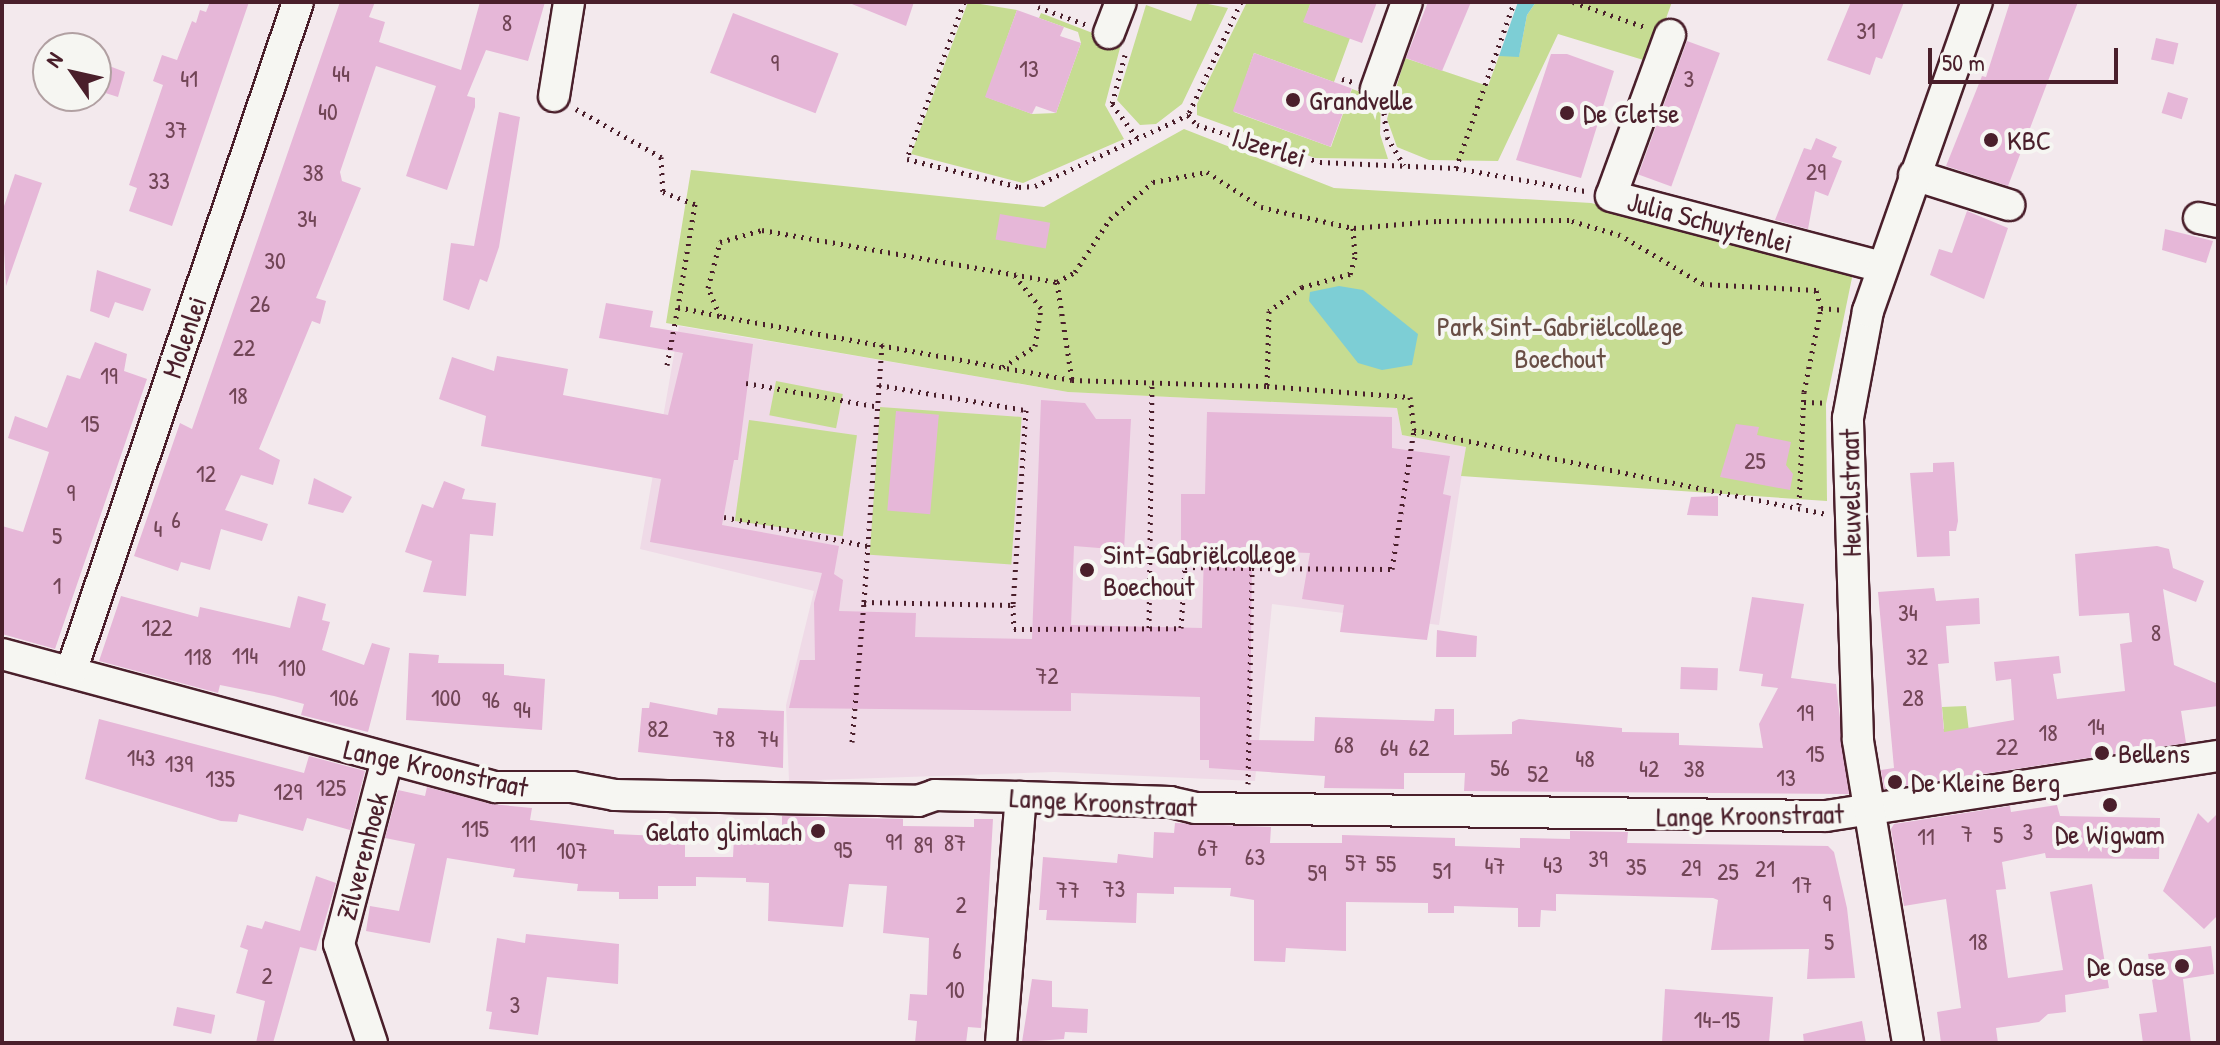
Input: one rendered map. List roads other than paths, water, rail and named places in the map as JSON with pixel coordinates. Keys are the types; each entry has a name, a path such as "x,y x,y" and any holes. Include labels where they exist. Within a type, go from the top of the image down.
{"street":[{"name":"Molenlei","path":"71,672 298,2"},
{"path":"554,96 569,2"},
{"path":"1109,33 1121,2"},
{"path":"1376,89 1407,2"},
{"name":"Heuvelstraat","path":"1908,1043 1867,813 1853,670 1851,381 1882,267 1977,2"},
{"name":"Julia Schuytenlei","path":"1670,35 1622,190 1745,231 1882,267"},
{"path":"1914,175 2009,205"},
{"name":"Lange Kroonstraat","path":"2,654 495,787 572,787 615,795 918,801 935,795 1248,809 1640,816 1867,813 2218,756"},
{"name":"Zilverenhoek","path":"372,1043 339,944 387,760"},
{"path":"1001,1043 1021,797"}],"water":[{"path":"1518,2 1536,2 1527,15 1519,57 1499,56"},
{"path":"1339,286 1363,290 1418,334 1412,365 1382,370 1358,363 1309,301 1310,292"}],"place":[{"name":"Grandvelle","path":"1293,100"},
{"name":"De Cletse","path":"1567,113"},
{"name":"KBC","path":"1991,140"},
{"name":"Sint-Gabriëlcollege Boechout","path":"1087,570"},
{"name":"Bellens","path":"2102,753"},
{"name":"De Kleine Berg","path":"1895,782"},
{"name":"De Wigwam","path":"2110,805"},
{"name":"Gelato glimlach","path":"818,831"},
{"name":"De Oase","path":"2182,966"}],"park label":[{"name":"Park Sint-Gabriëlcollege Boechout","path":"1560,342"}]}
